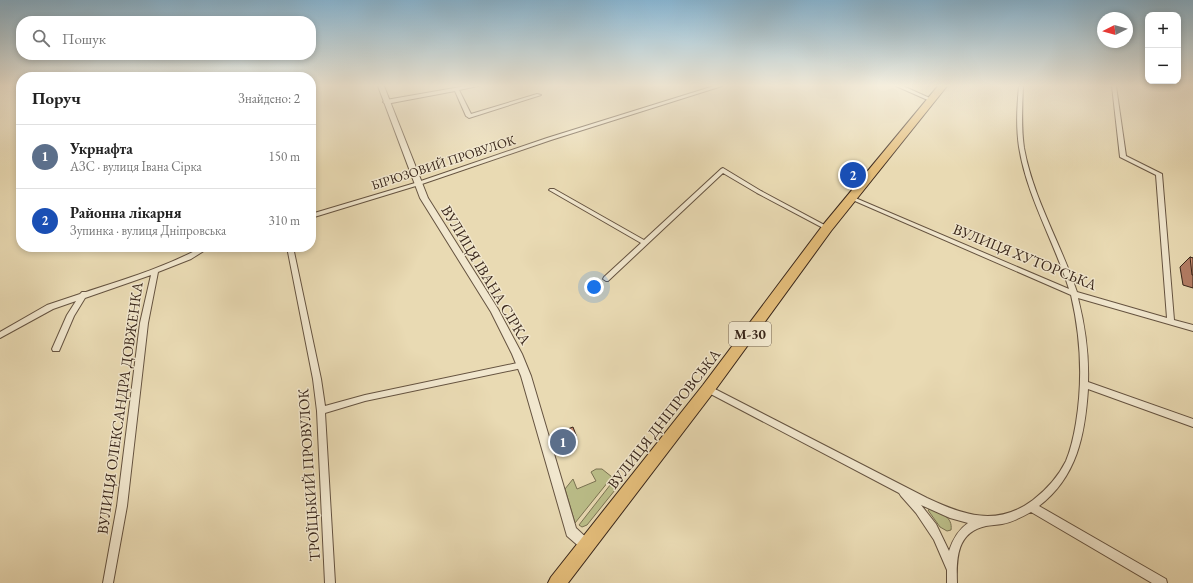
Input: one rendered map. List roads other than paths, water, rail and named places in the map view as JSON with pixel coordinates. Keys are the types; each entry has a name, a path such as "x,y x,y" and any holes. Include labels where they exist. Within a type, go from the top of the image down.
{"highway":[{"name":"ВУЛИЦЯ ДНІПРОВСЬКА","path":"557,583 708,389 851,198 921,113"}],"street":[{"name":"ВУЛИЦЯ ІВАНА СІРКА","path":"390,113 417,184 495,310 522,364 571,532 586,545"},
{"path":"468,113 469,116 478,113"},
{"name":"БІРЮЗОВИЙ ПРОВУЛОК","path":"316,214 417,184 549,139 632,113"},
{"path":"952,583 951,568 956,545 963,532 970,527 1012,516 1031,507 1049,493 1063,477 1073,457 1080,431 1084,384 1081,324 1074,294 1028,174 1021,140 1021,113"},
{"path":"1117,113 1123,157 1160,174 1171,322"},
{"path":"606,279 723,170 759,192 828,228"},
{"path":"552,190 645,243"},
{"name":"ВУЛИЦЯ ХУТОРСЬКА","path":"851,198 1074,294 1193,328"},
{"name":"ВУЛИЦЯ ОЛЕКСАНДРА ДОВЖЕНКА","path":"108,583 122,506 144,323 155,271 198,252"},
{"name":"ТРОЇЦЬКИЙ ПРОВУЛОК","path":"291,252 317,379 321,411 330,583"},
{"path":"0,335 50,307 84,294 155,271"},
{"path":"56,349 71,315 84,294"},
{"path":"321,411 365,398 522,364"},
{"path":"1084,384 1193,423"},
{"path":"708,389 899,488 947,511 961,516 989,521"},
{"path":"899,488 924,514 936,532 951,568"},
{"path":"1031,507 1162,583"}],"place":[{"name":"Районна лікарня","path":"853,175"},
{"name":"Укрнафта","path":"563,442"}]}
